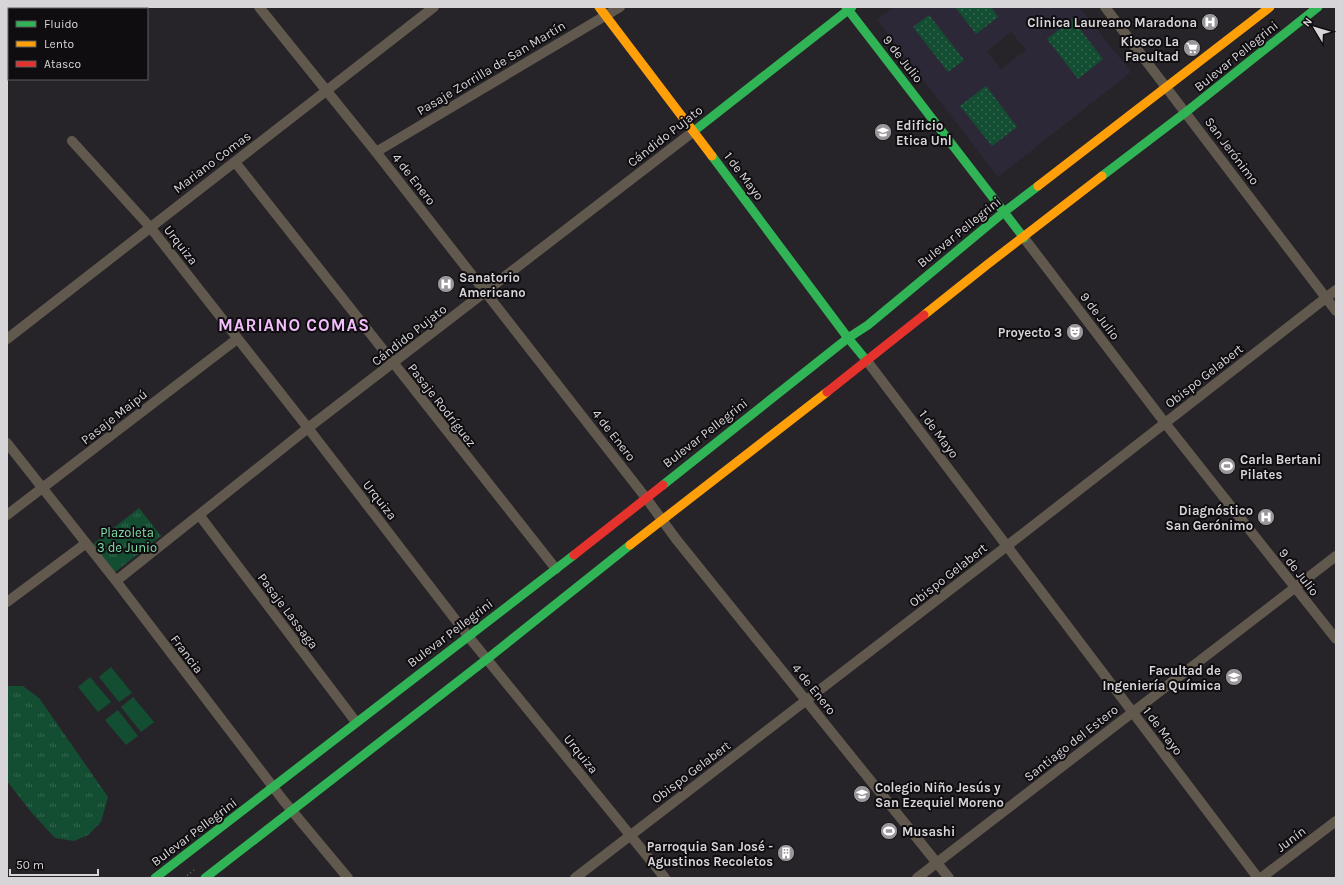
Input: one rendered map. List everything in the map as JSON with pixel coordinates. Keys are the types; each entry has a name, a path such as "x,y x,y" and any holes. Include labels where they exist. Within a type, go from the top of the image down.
{"main road":[{"name":"1 de Mayo","path":"599,7 694,131 848,338 867,361"},
{"name":"Bulevar Pellegrini","path":"155,878 556,569 667,480 848,338 868,324 1004,212 1270,7"},
{"name":"Bulevar Pellegrini","path":"205,878 487,659 662,519 867,361 982,269 1186,112 1318,7"},
{"name":"Cándido Pujato","path":"694,131 849,8"},
{"name":"9 de Julio","path":"849,8 1024,238"}],"street":[{"name":"4 de Enero","path":"259,7 328,91 662,519 949,878"},
{"name":"Mariano Comas","path":"7,339 234,162 328,91 434,7"},
{"name":"Pasaje Zorrilla de San Martín","path":"376,152 620,7"},
{"name":"San Jerónimo","path":"1105,7 1336,311"},
{"name":"Cándido Pujato","path":"116,581 200,516 308,428 694,131"},
{"name":"Urquiza","path":"72,141 150,227 308,428 468,636 631,834 665,878"},
{"name":"Pasaje Rodríguez","path":"234,162 556,569"},
{"name":"9 de Julio","path":"1024,238 1165,423 1336,639"},
{"name":"Obispo Gelabert","path":"575,878 1007,546 1336,290"},
{"name":"Pasaje Maipú","path":"7,515 237,339"},
{"name":"1 de Mayo","path":"867,361 1258,878"},
{"name":"Francia","path":"7,444 85,544 116,581 273,788 348,878"},
{"name":"Pasaje Lassaga","path":"200,516 356,722"},
{"path":"7,602 85,544"},
{"name":"Santiago del Estero","path":"917,878 1336,556"},
{"name":"Junín","path":"1261,878 1336,821"}],"shaded area":[{"path":"894,7 1079,7 1131,72 998,177 877,20","holes":["1011,32 1026,50 1001,69 987,51"]}],"green space":[{"path":"7,7 38,7 8,8 7,26"},
{"path":"40,7 73,7 72,8"},
{"path":"955,7 991,7 998,17 976,34"},
{"path":"929,15 964,60 948,72 913,27"},
{"path":"1072,19 1103,59 1078,79 1047,39"},
{"path":"986,86 1017,127 992,146 960,106"},
{"name":"Plazoleta 3 de Junio","path":"139,508 161,536 115,572 93,544"},
{"path":"111,667 132,693 119,702 99,677"},
{"path":"90,677 111,702 98,712 78,687"},
{"path":"7,686 23,686 39,698 108,797 101,822 88,835 74,841 55,838 32,813 7,781"},
{"path":"133,697 154,722 141,732 121,707"},
{"path":"118,710 138,736 126,745 105,720"}],"traffic: fast":[{"path":"846,7 1024,238"},
{"path":"694,131 852,7"},
{"path":"1102,176 1186,112 1318,7"},
{"path":"712,156 848,338 867,361"},
{"path":"663,485 848,338 868,325 1004,212 1038,186"},
{"path":"205,878 487,659 630,545"},
{"path":"155,878 574,555"}],"traffic: slow":[{"path":"599,7 712,156"},
{"path":"1038,186 1270,7"},
{"path":"924,315 1102,176"},
{"path":"630,545 827,392"}],"traffic: jam":[{"path":"827,392 924,315"},
{"path":"574,555 663,485"}],"place":[{"name":"Clinica Laureano Maradona","path":"1210,22"},
{"name":"Kiosco La Facultad","path":"1192,48"},
{"name":"Edificio Etica Unl","path":"883,132"},
{"name":"Sanatorio Americano","path":"446,284"},
{"name":"Proyecto 3","path":"1075,332"},
{"name":"Carla Bertani Pilates","path":"1227,466"},
{"name":"Diagnóstico San Gerónimo","path":"1266,517"},
{"name":"Facultad de Ingeniería Química","path":"1234,677"},
{"name":"Colegio Niño Jesús y San Ezequiel Moreno","path":"862,794"},
{"name":"Musashi","path":"889,831"},
{"name":"Parroquia San José - Agustinos Recoletos","path":"786,853"}],"district":[{"name":"MARIANO COMAS","path":"294,325"}]}
